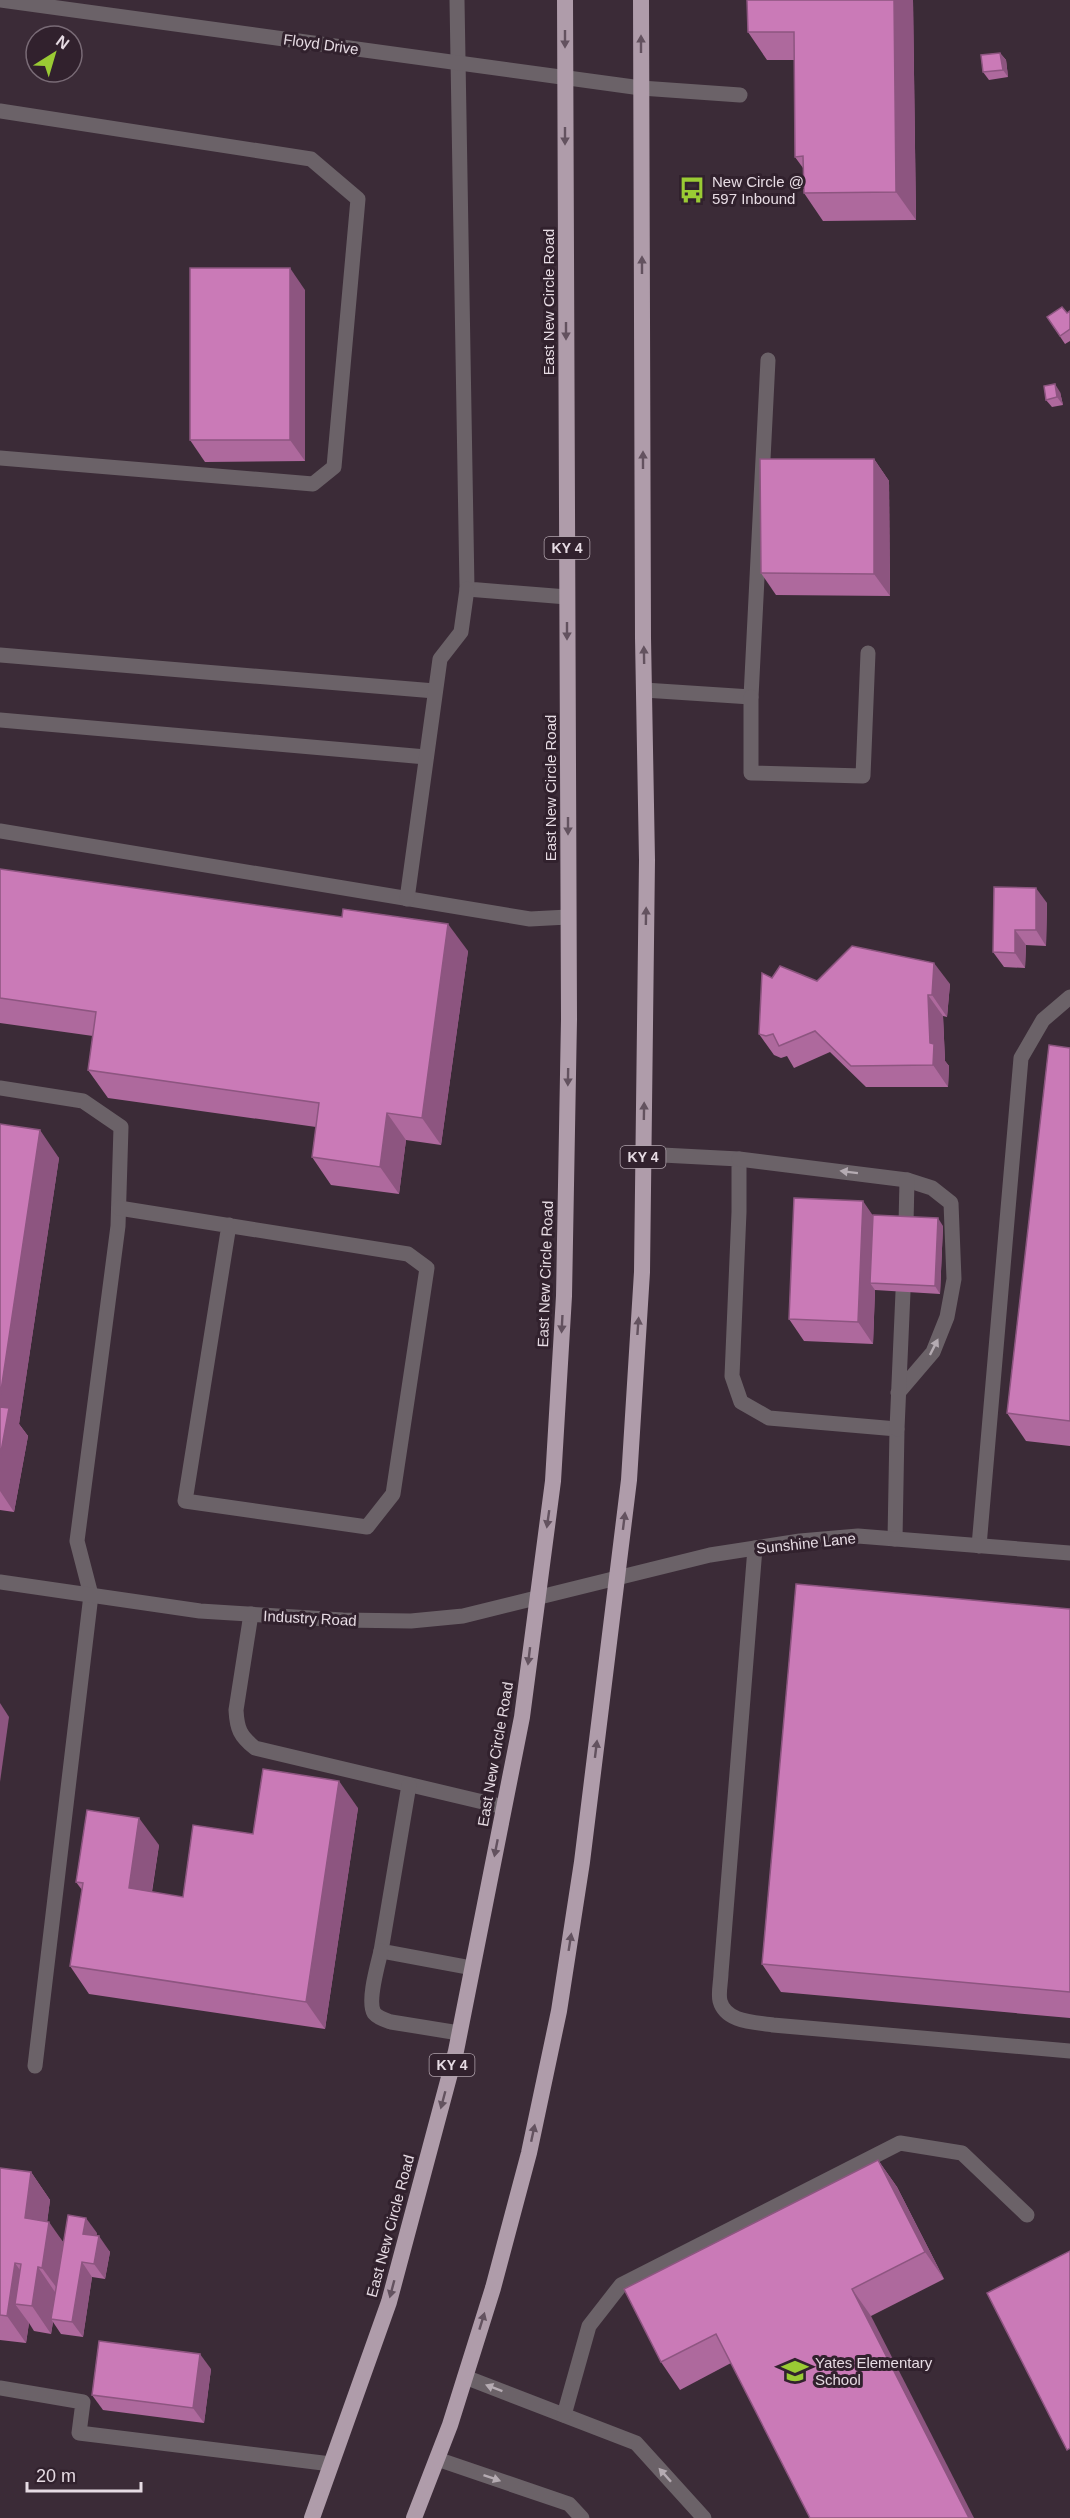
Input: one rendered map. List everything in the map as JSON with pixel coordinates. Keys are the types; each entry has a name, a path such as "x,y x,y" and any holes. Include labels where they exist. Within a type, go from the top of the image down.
{"highway":[{"name":"East New Circle Road","path":"312,2518 389,2302 459,2033 522,1717 553,1481 564,1296 568,917 565,0"},
{"name":"KY 4","path":"414,2518 437,2459 493,2288 529,2153 560,2011 582,1862 628,1480 642,1272 647,860 644,690 641,0"}],"street":[{"name":"Floyd Drive","path":"0,0 641,88 740,95"},
{"path":"407,898 440,659 461,632 467,589 456,63 457,0"},
{"path":"0,117 0,111 311,159 358,199 334,467 312,484 0,458"},
{"path":"768,360 751,697 751,773 863,776 868,653"},
{"path":"467,589 567,597"},
{"path":"0,655 435,691"},
{"path":"644,690 751,697"},
{"path":"0,720 426,757"},
{"path":"0,831 531,919 568,917"},
{"path":"979,1546 1021,1058 1042,1020 1070,997"},
{"path":"0,1088 83,1101 121,1127 118,1226 77,1541 92,1595 35,2066"},
{"path":"643,1155 739,1159 907,1180 932,1188 951,1203 954,1279 947,1317 933,1352 898,1393"},
{"path":"739,1159 732,1376 741,1402 769,1418 897,1429"},
{"path":"906,1224 907,1180"},
{"path":"119,1208 229,1225 408,1254 427,1268 393,1494 367,1527 185,1501 229,1225"},
{"path":"895,1539 903,1292"},
{"name":"Sunshine Lane","path":"617,1579 710,1555 858,1536 1070,1553"},
{"path":"755,1548 721,1973 720,2001 725,2011 737,2019 773,2025 1070,2051"},
{"name":"Industry Road","path":"0,1582 200,1611 343,1620 411,1621 463,1616 617,1579"},
{"path":"251,1614 236,1710 242,1737 255,1748 504,1807"},
{"path":"409,1785 372,2003 374,2012 381,2019 459,2033"},
{"path":"381,1951 472,1968"},
{"path":"564,2415 589,2326 621,2285 900,2143 962,2153 1026,2215"},
{"path":"465,2377 636,2443 704,2518"},
{"path":"0,2388 83,2402 79,2433 332,2464"},
{"path":"437,2459 569,2504 582,2518"}],"building":[{"path":"747,0 894,0 896,192 804,193 803,156 795,157 794,32 748,32"},
{"path":"1000,53 1003,70 983,72 981,55"},
{"path":"190,268 290,268 290,440 190,440"},
{"path":"1062,307 1067,313 1070,311 1070,329 1060,336 1047,317"},
{"path":"1055,384 1057,397 1046,400 1044,386"},
{"path":"760,459 874,459 874,574 761,573"},
{"path":"0,869 342,917 343,909 448,924 422,1118 387,1113 380,1167 312,1157 319,1103 88,1070 96,1012 0,998"},
{"path":"994,887 1036,888 1036,930 1015,930 1015,953 993,952"},
{"path":"852,946 934,963 932,995 928,995 930,1043 934,1044 933,1065 851,1066 815,1031 779,1046 773,1034 766,1036 759,1034 762,973 772,978 780,966 817,981"},
{"path":"1049,1045 1070,1048 1070,1421 1007,1413"},
{"path":"0,1124 40,1130 0,1397"},
{"path":"794,1198 863,1201 858,1322 789,1319"},
{"path":"873,1215 938,1218 935,1286 870,1283"},
{"path":"0,1407 9,1408 0,1457"},
{"path":"796,1584 1070,1609 1070,1992 762,1964"},
{"path":"263,1769 339,1781 306,2002 70,1966 83,1883 76,1882 87,1810 139,1818 129,1888 183,1897 193,1825 253,1834"},
{"path":"878,2160 925,2252 852,2289 969,2518 810,2518 716,2334 661,2362 624,2289"},
{"path":"0,2168 31,2172 25,2218 49,2222 42,2268 38,2267 32,2306 15,2304 21,2264 15,2263 7,2316 0,2315"},
{"path":"68,2215 86,2218 83,2234 99,2236 94,2264 82,2262 72,2322 51,2319"},
{"path":"1070,2251 1070,2448 1067,2450 987,2293"},
{"path":"99,2341 200,2354 193,2408 92,2395"}],"place":[{"name":"New Circle @ 597 Inbound","path":"692,190"},
{"name":"Yates Elementary School","path":"795,2371"}]}
